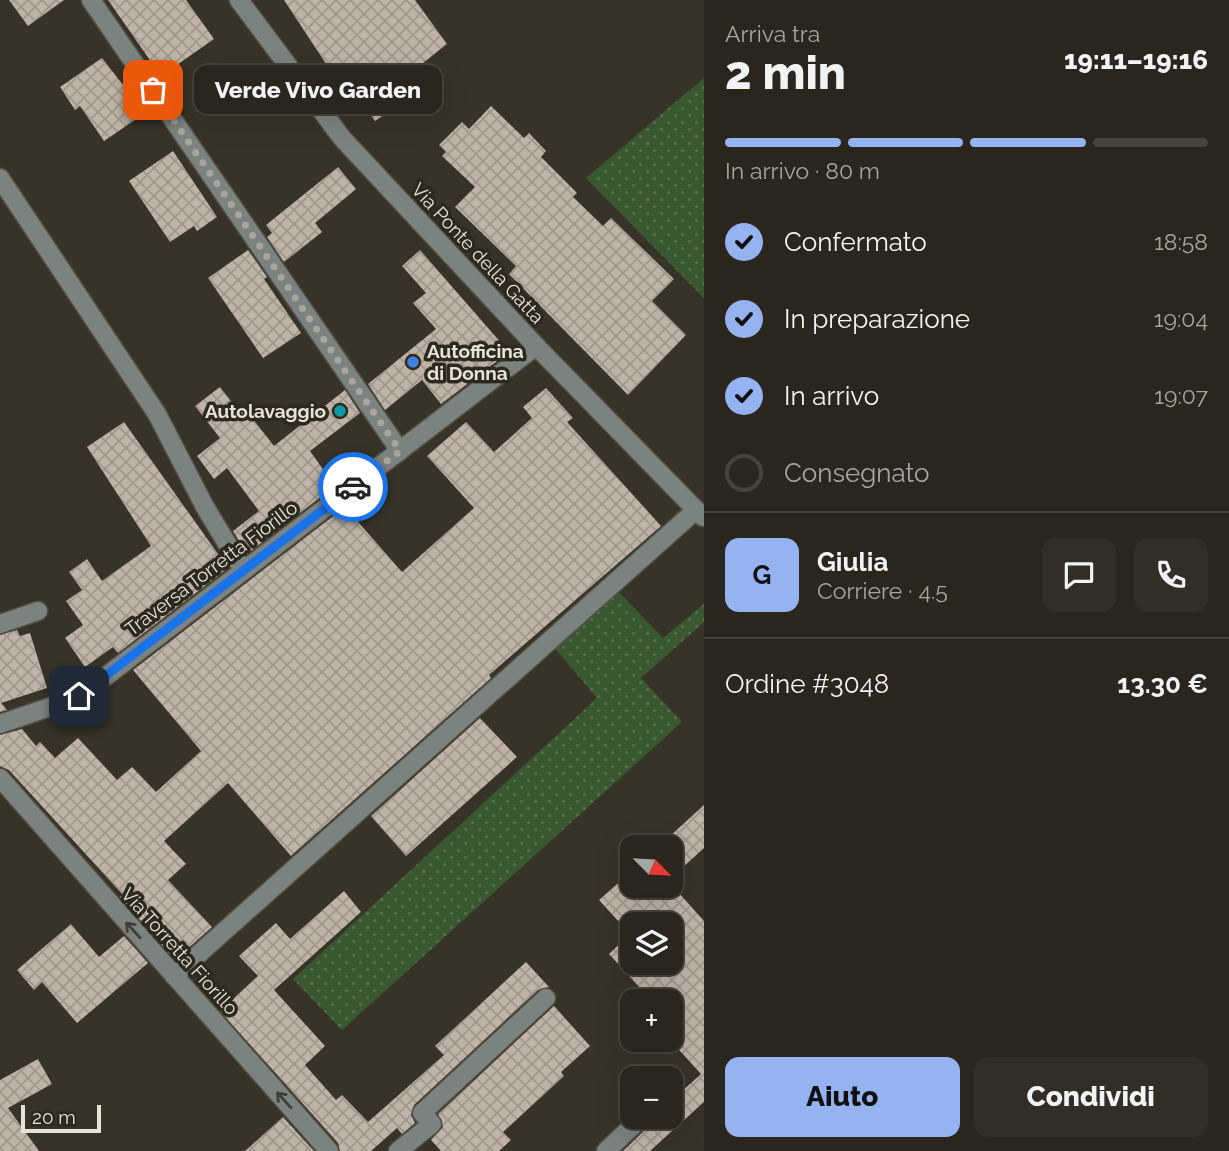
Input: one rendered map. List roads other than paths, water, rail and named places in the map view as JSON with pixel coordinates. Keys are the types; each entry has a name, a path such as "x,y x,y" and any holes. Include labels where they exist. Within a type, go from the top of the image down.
{"street":[{"path":"91,0 400,451"},
{"name":"Via Ponte della Gatta","path":"239,0 342,138 536,346 700,514"},
{"path":"0,178 157,414 205,507 243,570"},
{"name":"Traversa Torretta Fiorillo","path":"0,724 79,696 536,346"},
{"path":"174,976 700,514"},
{"path":"0,624 38,611"},
{"name":"Via Torretta Fiorillo","path":"0,778 329,1151"},
{"path":"398,1151 432,1124 422,1113 547,998"},
{"path":"606,1151 629,1129"}],"place":[{"name":"Verde Vivo Garden","path":"153,90"},
{"name":"Autofficina di Donna","path":"413,362"},
{"name":"Autolavaggio","path":"340,411"}]}
